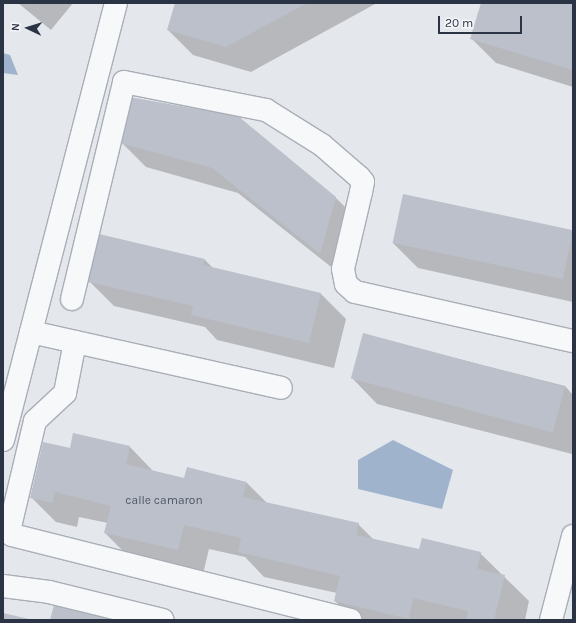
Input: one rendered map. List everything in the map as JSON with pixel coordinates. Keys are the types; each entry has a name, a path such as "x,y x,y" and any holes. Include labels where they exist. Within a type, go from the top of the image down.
{"street":[{"path":"3,440 116,3"},
{"path":"72,299 124,82 266,110 322,145 359,177 362,182 343,269 346,284 355,292 573,340"},
{"path":"69,183 90,189 98,189"},
{"path":"31,332 281,388"},
{"path":"75,342 65,393 35,421 9,532 12,535 352,620"},
{"path":"552,620 573,536"},
{"path":"3,586 49,592 162,620"}],"water":[{"path":"3,53 10,55 18,75 3,73"},
{"path":"393,440 453,470 442,509 358,489 358,460"}],"building":[{"path":"175,3 307,3 226,47 167,30"},
{"path":"481,3 573,3 573,70 470,39"},
{"path":"129,97 238,116 336,197 320,254 212,168 120,143"},
{"path":"403,194 573,230 563,279 393,243"},
{"path":"99,234 205,259 203,265 321,293 309,343 191,315 193,306 88,282"},
{"path":"363,333 565,387 553,432 351,378"},
{"path":"73,433 130,446 126,464 184,478 187,467 246,482 243,497 359,523 356,535 419,549 422,538 481,552 477,569 505,575 494,620 466,620 468,611 413,598 409,619 334,601 340,576 238,552 241,538 184,525 178,550 104,533 111,506 55,492 52,503 30,498 43,442 70,448"},
{"path":"54,605 115,619 115,620 50,620"},
{"path":"3,613 29,619 29,620 3,620"}]}
